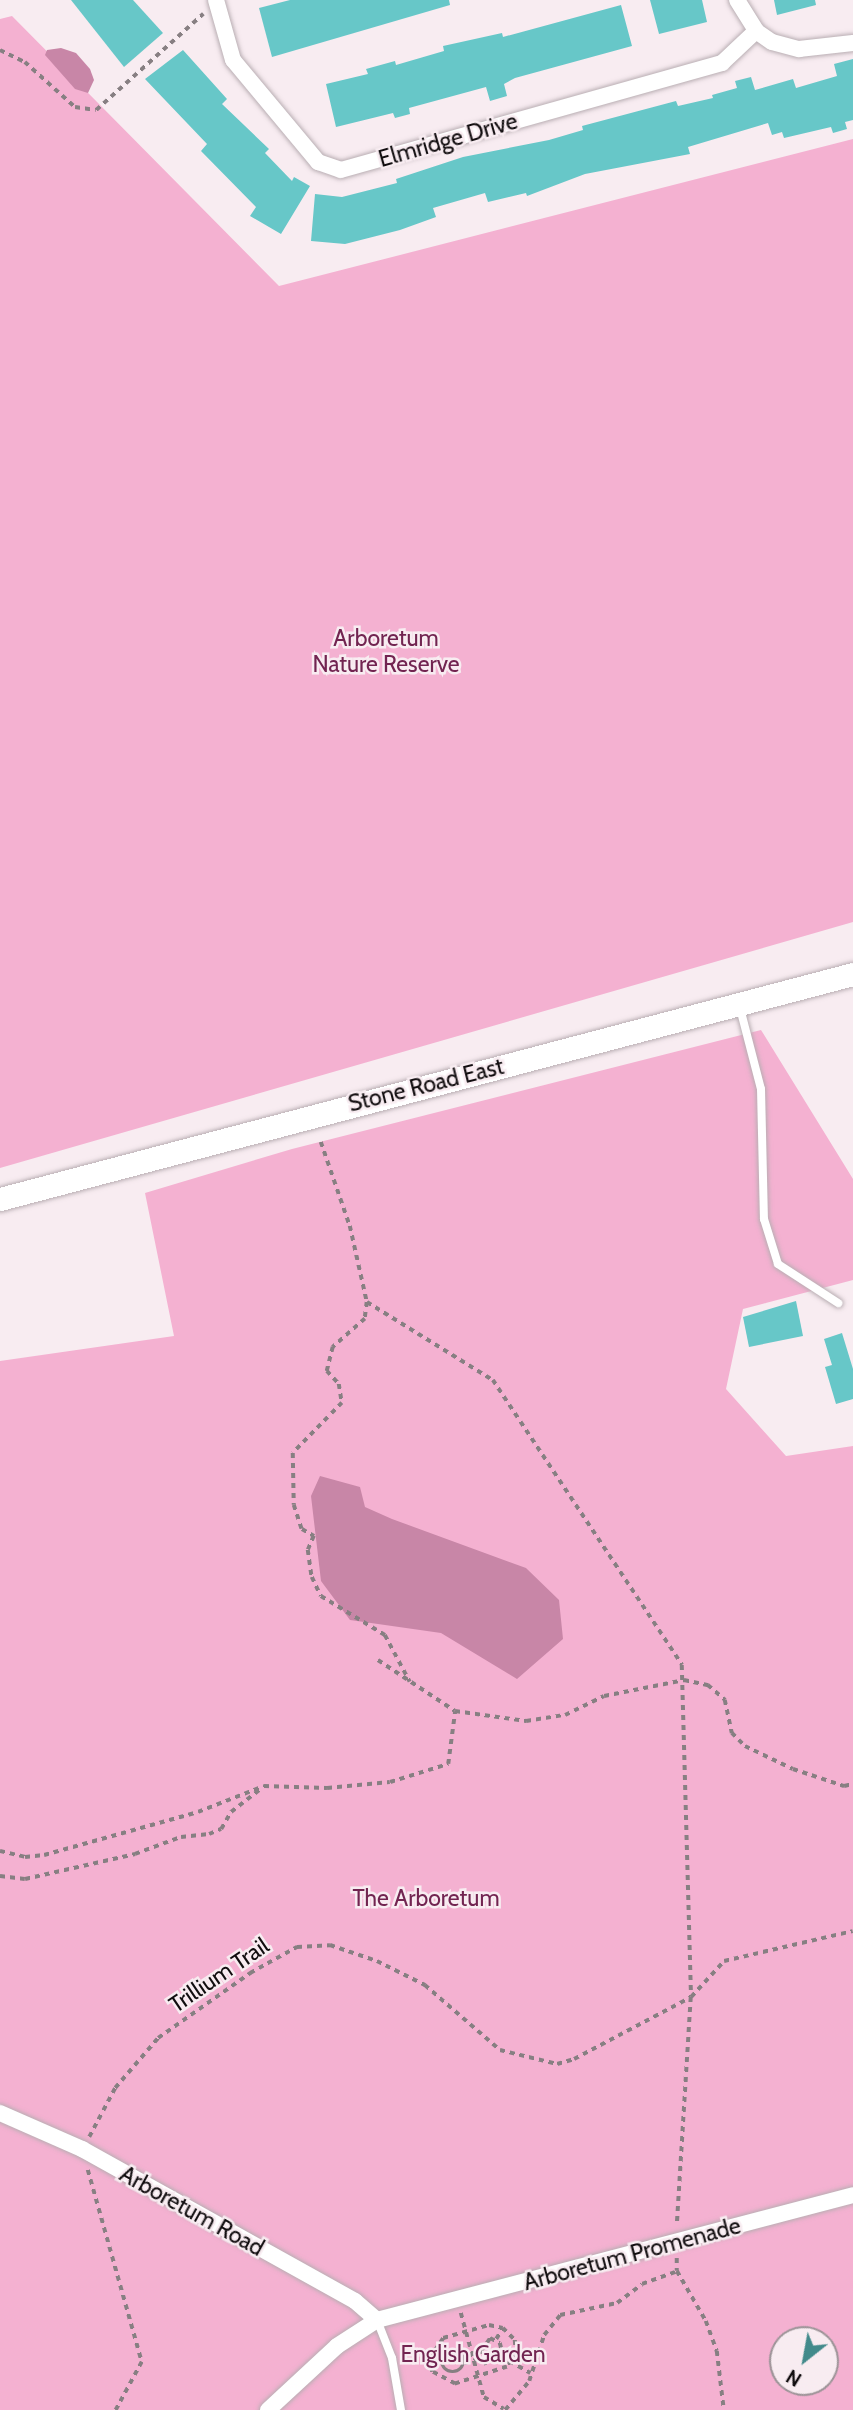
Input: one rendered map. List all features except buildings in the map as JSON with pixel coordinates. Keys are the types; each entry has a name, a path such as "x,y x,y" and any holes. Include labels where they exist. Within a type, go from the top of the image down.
{"main road":[{"name":"Stone Road East","path":"0,1199 853,974"}],"street":[{"path":"737,0 756,31 799,49 853,43"},
{"name":"Elmridge Drive","path":"216,1 233,60 318,162 341,170 722,63 756,31"},
{"name":"Arboretum Road","path":"0,2113 82,2149 355,2301 377,2320"},
{"name":"Arboretum Promenade","path":"377,2320 458,2301 853,2195"},
{"path":"268,2410 337,2346 377,2320"}],"lane":[{"path":"739,1004 761,1089 764,1219 778,1264 838,1303"},
{"path":"377,2320 392,2358 401,2410"}],"path":[{"path":"0,50 25,62 75,107 96,110 216,1"},
{"path":"321,1142 350,1226 367,1302 365,1319 333,1347 327,1371 339,1384 342,1403 293,1453 294,1505 302,1529 314,1536 307,1550 312,1577 321,1596 385,1635 410,1682"},
{"path":"367,1302 493,1380 682,1664 691,1997 676,2241 677,2271 706,2321 717,2351 724,2410"},
{"path":"378,1660 455,1711 526,1721 565,1715 604,1696 684,1680 708,1685 724,1700 732,1733 745,1746 793,1769 844,1786 853,1784"},
{"path":"0,1851 44,1855 198,1812 264,1786 327,1788 390,1782 448,1764 455,1711"},
{"path":"0,1876 25,1879 135,1854 181,1837 209,1834 221,1829 231,1812 264,1786"},
{"name":"Trillium Trail","path":"82,2149 116,2088 158,2038 250,1973 297,1947 330,1945 396,1969 425,1985 486,2042 548,2063 574,2060 691,1997 723,1961 853,1931"},
{"path":"82,2149 142,2362 116,2410"},
{"path":"458,2301 484,2397 505,2410 531,2374 544,2335 560,2315 617,2303 642,2284 677,2271"},
{"path":"489,2325 503,2328 515,2340 511,2362 501,2371 455,2384 442,2381 432,2372 429,2359 433,2347 443,2338 489,2325"},
{"path":"496,2339 503,2328"},
{"path":"496,2339 491,2338 481,2351 484,2364 501,2356"},
{"path":"496,2339 502,2347 501,2356"},
{"path":"433,2347 443,2354"},
{"path":"449,2349 462,2355 465,2369 447,2371 441,2363 443,2354 449,2349"},
{"path":"501,2356 531,2374"},
{"path":"464,2363 483,2358"},
{"path":"442,2381 447,2371"}],"green space":[{"name":"Arboretum Nature Reserve","path":"12,16 279,286 853,139 853,922 0,1168 0,19"},
{"name":"The Arboretum","path":"761,1030 853,1179 853,1280 743,1309 726,1389 786,1456 853,1446 853,2410 0,2410 0,1361 174,1336 145,1193 292,1149"}],"shaded area":[{"path":"61,48 76,53 90,69 94,80 88,93 75,89 45,55 47,50"},
{"path":"320,1476 360,1487 365,1507 526,1568 559,1600 563,1639 517,1679 441,1633 350,1620 321,1581 311,1496"}],"park label":[{"name":"English Garden","path":"473,2354"}]}
